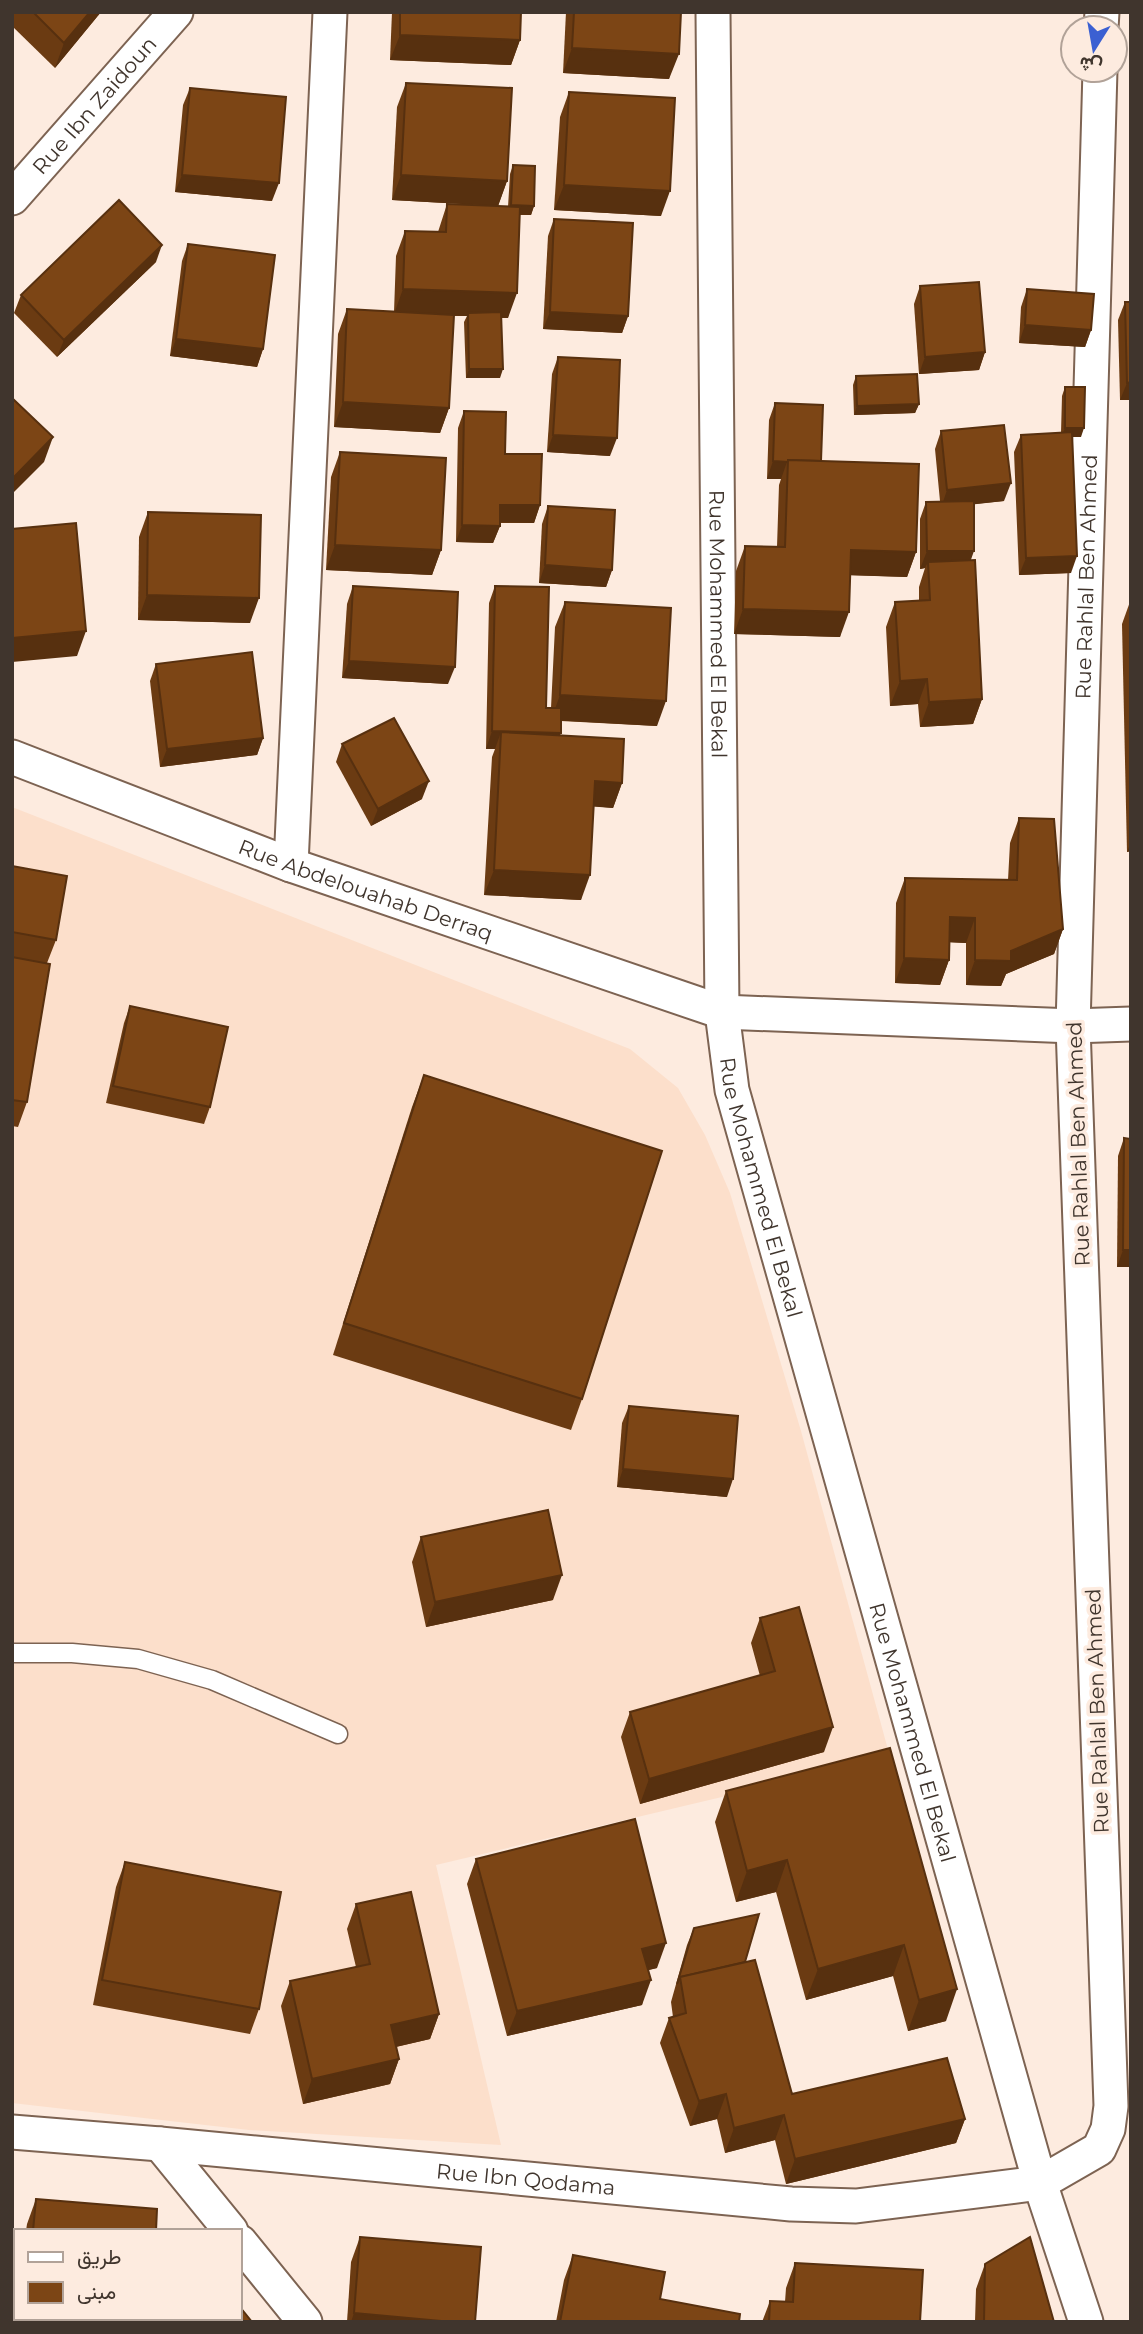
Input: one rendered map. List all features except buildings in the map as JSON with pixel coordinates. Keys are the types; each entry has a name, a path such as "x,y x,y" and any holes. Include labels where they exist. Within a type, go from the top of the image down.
{"street":[{"name":"Rue Ibn Zaidoun","path":"12,198 176,12"},
{"path":"291,864 330,12"},
{"name":"Rue Mohammed El Bekal","path":"713,12 722,1013 732,1090 1040,2183 1086,2322"},
{"name":"Rue Rahlal Ben Ahmed","path":"1040,2183 1098,2149 1108,2129 1111,2106 1073,1026 1100,84"},
{"name":"Rue Abdelouahab Derraq","path":"12,757 291,864 722,1013 1073,1026 1131,1024"},
{"name":"Rue Ibn Qodama","path":"12,2132 791,2204 856,2206 1040,2183"},
{"path":"160,2144 229,2229"},
{"path":"242,2244 305,2322"}],"lane":[{"path":"12,1653 72,1653 138,1659 212,1680 338,1734"}],"shaded area":[{"path":"12,807 630,1049 678,1088 705,1135 730,1193 801,1431 890,1757 436,1865 501,2145 249,2130 12,2103"}]}
